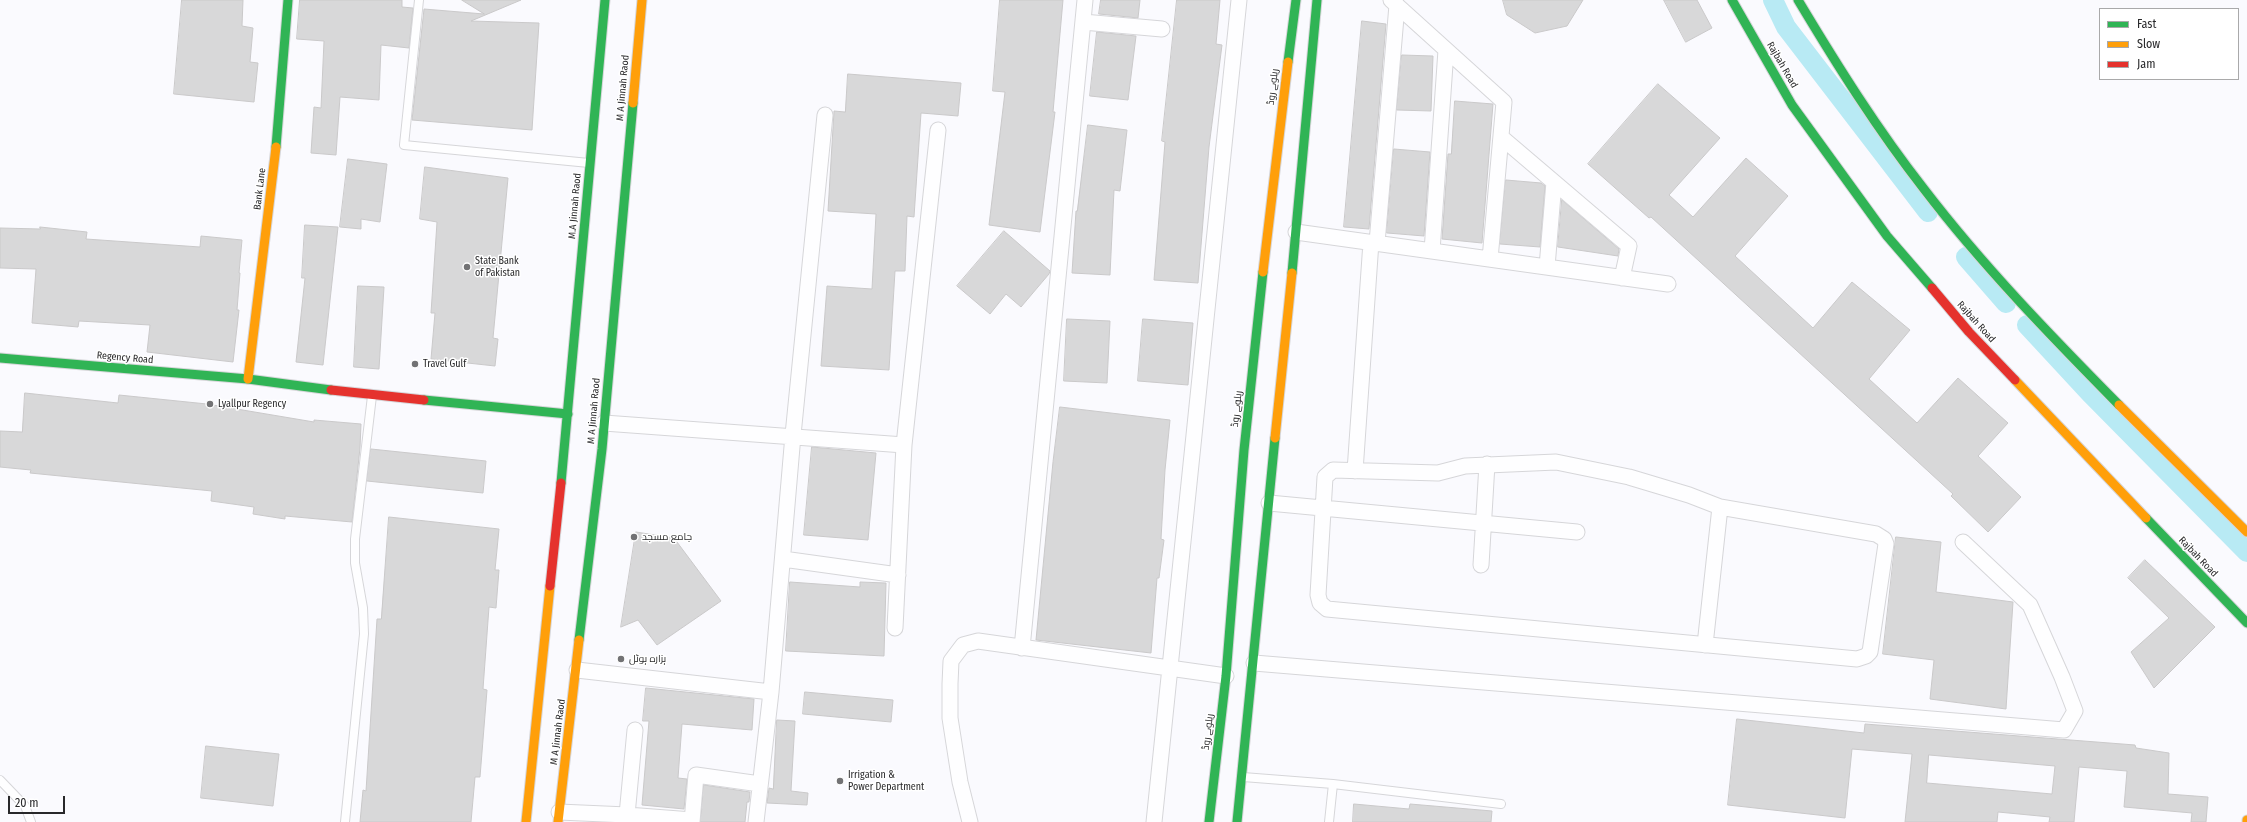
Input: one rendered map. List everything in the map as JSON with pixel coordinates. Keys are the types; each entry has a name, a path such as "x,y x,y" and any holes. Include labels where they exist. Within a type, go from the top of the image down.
{"main road":[{"name":"Bank Lane","path":"248,379 274,166 288,0"},
{"name":"M.A Jinnah Raod","path":"568,414 605,0"},
{"name":"M A Jinnah Raod","path":"559,817 577,670 604,423 642,0"},
{"name":"ریلوے روڈ","path":"1209,822 1226,676 1244,450 1275,164 1296,0"},
{"path":"1237,822 1296,232 1317,0"},
{"name":"Rajbah Road","path":"1732,0 1792,105 1887,236 1970,332 2247,623"},
{"path":"1798,0 1890,144 1944,215 2040,323 2247,532"},
{"name":"Regency Road","path":"0,358 248,379 372,395 568,414"},
{"path":"526,822 568,414"}],"street":[{"path":"1022,648 1085,0"},
{"path":"1154,822 1239,0"},
{"path":"1394,2 1504,102 1490,259"},
{"path":"1355,471 1394,2"},
{"path":"1083,22 1162,30"},
{"path":"1432,251 1446,50"},
{"path":"756,822 771,692 793,436 825,116"},
{"path":"895,628 904,445 938,130"},
{"path":"1501,137 1629,246 1622,278"},
{"path":"1547,267 1554,182"},
{"path":"1296,232 1668,284"},
{"path":"604,423 904,445"},
{"path":"1556,462 1629,477 1720,507 1876,534 1884,539 1886,544 1870,652 1866,656 1857,659 1328,609 1320,603 1318,595 1326,477 1329,471 1438,473 1465,466 1487,464 1556,462"},
{"path":"1481,565 1487,464"},
{"path":"1269,503 1577,532"},
{"path":"1705,645 1720,507"},
{"path":"1254,663 2064,730 2075,711 2062,677 2030,605 1963,542"},
{"path":"783,559 898,575"},
{"path":"970,822 960,782 950,718 951,661 963,645 978,642 1226,676"},
{"path":"577,670 771,692"},
{"path":"627,818 636,730"},
{"path":"559,817 692,821 696,775 760,784"}],"lane":[{"path":"419,0 404,145 590,163"},
{"path":"345,822 364,634 363,608 356,563 355,538 372,395"},
{"path":"1242,777 1333,784 1501,804"},
{"path":"0,780 25,806 31,822"},
{"path":"1329,822 1333,784"}],"building":[{"path":"182,0 243,0 242,26 253,28 250,62 258,63 254,102 174,94"},
{"path":"300,0 402,0 402,7 413,8 409,48 381,45 379,100 340,97 336,155 311,153 314,107 321,108 324,41 297,39"},
{"path":"462,0 521,0 471,21 539,23 532,130 412,120 424,9 484,14"},
{"path":"1000,0 1063,0 1053,112 1055,112 1040,232 989,225 1005,92 993,91"},
{"path":"1101,0 1140,0 1138,18 1099,14"},
{"path":"1177,0 1220,0 1216,44 1222,45 1209,147 1198,283 1154,280 1165,142 1162,141"},
{"path":"1503,0 1583,0 1567,26 1535,33 1507,15"},
{"path":"1664,0 1697,0 1712,28 1686,42"},
{"path":"1362,21 1386,24 1369,229 1344,227"},
{"path":"1097,32 1136,36 1128,100 1090,96"},
{"path":"1402,55 1433,56 1431,111 1397,110"},
{"path":"848,74 961,83 958,116 921,113 914,217 907,216 905,271 895,271 889,370 821,366 827,286 872,289 876,214 828,211 834,111 845,112"},
{"path":"1658,84 1720,138 1669,195 1693,217 1746,158 1788,196 1735,256 1813,328 1852,282 1910,330 1869,379 1917,423 1958,378 2008,423 1978,456 2021,497 1988,532 1951,496 1953,494 1651,217 1649,218 1588,164"},
{"path":"1455,101 1493,104 1482,243 1442,239 1448,154 1451,154"},
{"path":"1088,125 1127,130 1120,191 1114,190 1110,275 1072,273 1076,211"},
{"path":"1394,149 1430,152 1424,236 1387,233"},
{"path":"348,159 387,164 380,222 361,219 361,229 340,227"},
{"name":"State Bank of Pakistan","path":"425,167 508,178 493,338 498,339 495,366 431,359 435,313 431,313 437,222 420,219"},
{"path":"1506,180 1541,183 1545,186 1540,247 1500,244"},
{"path":"1562,200 1619,249 1618,256 1558,247"},
{"path":"305,225 338,227 323,365 296,362 305,278 302,278"},
{"path":"40,227 87,232 86,239 200,247 201,236 242,240 237,310 239,310 233,362 147,352 150,325 79,321 78,327 32,323 36,269 0,268 0,228 40,229"},
{"path":"1004,231 1050,271 1021,307 1006,294 990,314 957,286"},
{"path":"358,286 384,287 379,369 354,367"},
{"path":"1067,319 1110,321 1107,383 1064,381"},
{"path":"1143,319 1193,323 1188,385 1138,381"},
{"path":"25,393 118,403 119,395 207,404 314,422 314,420 361,424 352,522 285,516 285,519 253,514 254,507 211,501 212,491 30,473 31,470 0,467 0,431 22,432"},
{"path":"1060,407 1170,420 1165,470 1161,539 1164,540 1159,578 1157,578 1151,653 1036,640 1053,462"},
{"path":"812,447 876,453 868,540 804,535"},
{"path":"371,449 486,461 483,493 367,481"},
{"path":"389,517 499,529 495,570 499,570 496,608 489,607 483,689 487,690 480,777 475,777 471,822 360,822 363,790 366,791 377,619 381,619"},
{"path":"636,532 674,538 721,601 657,645 638,620 621,627"},
{"path":"1896,537 1941,542 1936,592 2013,602 2006,709 1930,699 1934,660 1883,654"},
{"path":"2145,560 2215,627 2154,688 2131,652 2169,618 2128,578"},
{"path":"790,582 860,587 860,582 886,583 884,656 786,651"},
{"path":"646,688 754,699 752,730 682,724 678,778 687,779 684,809 642,805 649,721 643,721"},
{"path":"805,692 893,700 891,722 803,714"},
{"path":"1737,719 1864,733 1865,724 2135,745 2136,748 2169,753 2168,794 2208,797 2206,822 2191,822 2192,813 2124,807 2127,771 2079,767 2074,822 2049,822 2050,817 1998,812 1997,822 1905,822 1912,754 1852,749 1845,818 1728,805","holes":["1929,755 2055,766 2052,794 1927,783"]},
{"path":"777,720 795,721 791,791 808,793 807,805 767,803 769,788 773,789"},
{"path":"206,746 279,754 273,806 201,798"},
{"path":"704,785 750,792 749,802 747,802 745,822 701,822"},
{"path":"1354,804 1409,809 1410,804 1492,811 1491,822 1353,822"}],"waterway":[{"path":"1773,0 1786,27 1928,212"},
{"path":"1966,257 2006,303"},
{"path":"2027,325 2090,393 2247,552"}],"traffic: fast":[{"path":"276,147 288,0"},
{"path":"561,483 605,0"},
{"path":"1288,62 1296,0"},
{"path":"1292,273 1317,0"},
{"path":"1732,0 1792,105 1887,236 1932,288"},
{"path":"1798,0 1874,120 1947,218 2018,300 2119,405"},
{"path":"579,640 602,449 633,103"},
{"path":"1209,822 1226,676 1244,450 1263,272"},
{"path":"0,358 248,379 331,390"},
{"path":"424,400 568,414"},
{"path":"1237,822 1275,438"},
{"path":"2146,518 2247,623"}],"traffic: slow":[{"path":"633,103 642,0"},
{"path":"1263,272 1288,62"},
{"path":"248,379 276,147"},
{"path":"1275,438 1292,273"},
{"path":"2015,380 2146,518"},
{"path":"2119,405 2247,532"},
{"path":"526,822 550,586"},
{"path":"558,822 579,640"}],"traffic: jam":[{"path":"1932,288 1969,332 2015,380"},
{"path":"331,390 424,400"},
{"path":"550,586 561,483"}],"place":[{"name":"State Bank of Pakistan","path":"467,267"},
{"name":"Travel Gulf","path":"415,364"},
{"name":"Lyallpur Regency","path":"210,404"},
{"name":"جامع مسجد","path":"634,537"},
{"name":"ہزارہ ہوٹل","path":"621,659"},
{"name":"Irrigation & Power Department","path":"840,781"}]}
